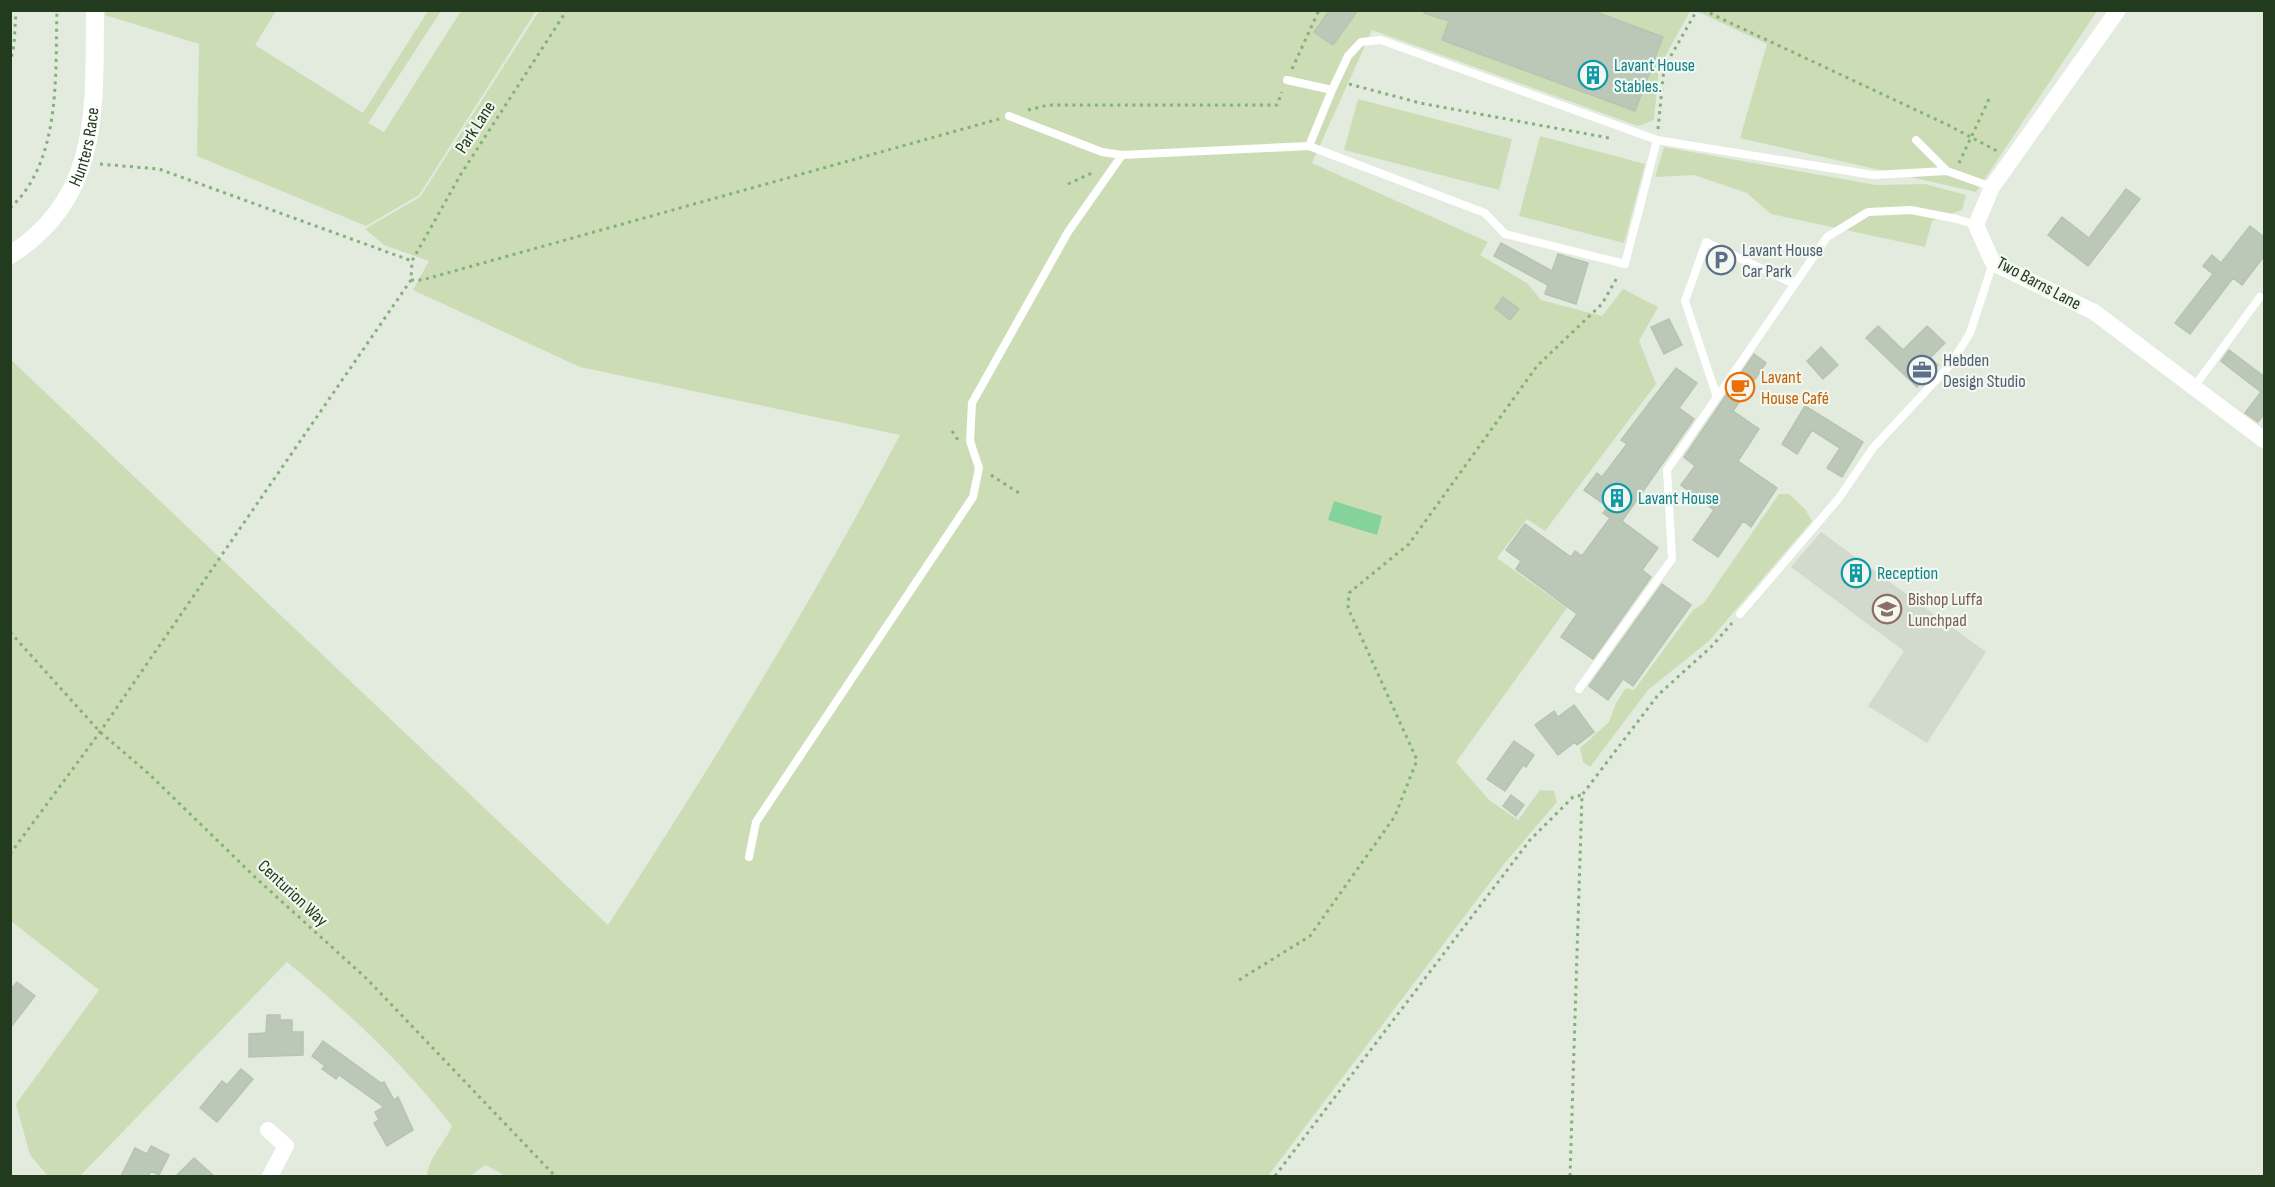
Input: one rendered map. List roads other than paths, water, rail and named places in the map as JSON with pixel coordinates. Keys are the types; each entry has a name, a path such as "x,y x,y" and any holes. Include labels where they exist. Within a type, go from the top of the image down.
{"street":[{"name":"Hunters Race","path":"10,255 52,221 75,187 91,130 95,10"},
{"path":"1976,225 1992,187 2118,10"},
{"name":"Two Barns Lane","path":"1976,225 1993,263 2094,312 2265,440"},
{"path":"268,1130 286,1146 270,1176"}],"lane":[{"path":"1309,146 1348,56 1361,42 1381,40 1657,140 1873,175 1951,172 1992,187"},
{"path":"1287,80 1334,86"},
{"path":"1009,116 1122,155 1309,146 1485,213 1505,234 1625,264 1657,140"},
{"path":"1916,140 1951,172"},
{"path":"749,857 756,822 973,497 979,468 970,441 972,403 1068,232 1122,155"},
{"path":"1579,690 1672,559 1667,470 1827,237 1868,212 1911,210 1976,225"},
{"path":"1717,397 1685,301 1706,242 1794,284"},
{"path":"1740,614 1839,498 1873,448 1951,364 1970,333 1993,263"},
{"path":"2194,387 2260,297"}],"place":[{"name":"Lavant House Stables.","path":"1593,75"},
{"name":"Lavant House Car Park","path":"1721,260"},
{"name":"Hebden Design Studio","path":"1922,370"},
{"name":"Lavant House Café","path":"1740,387"},
{"name":"Lavant House","path":"1617,498"},
{"name":"Reception","path":"1856,573"},
{"name":"Bishop Luffa Lunchpad","path":"1887,609"}]}
